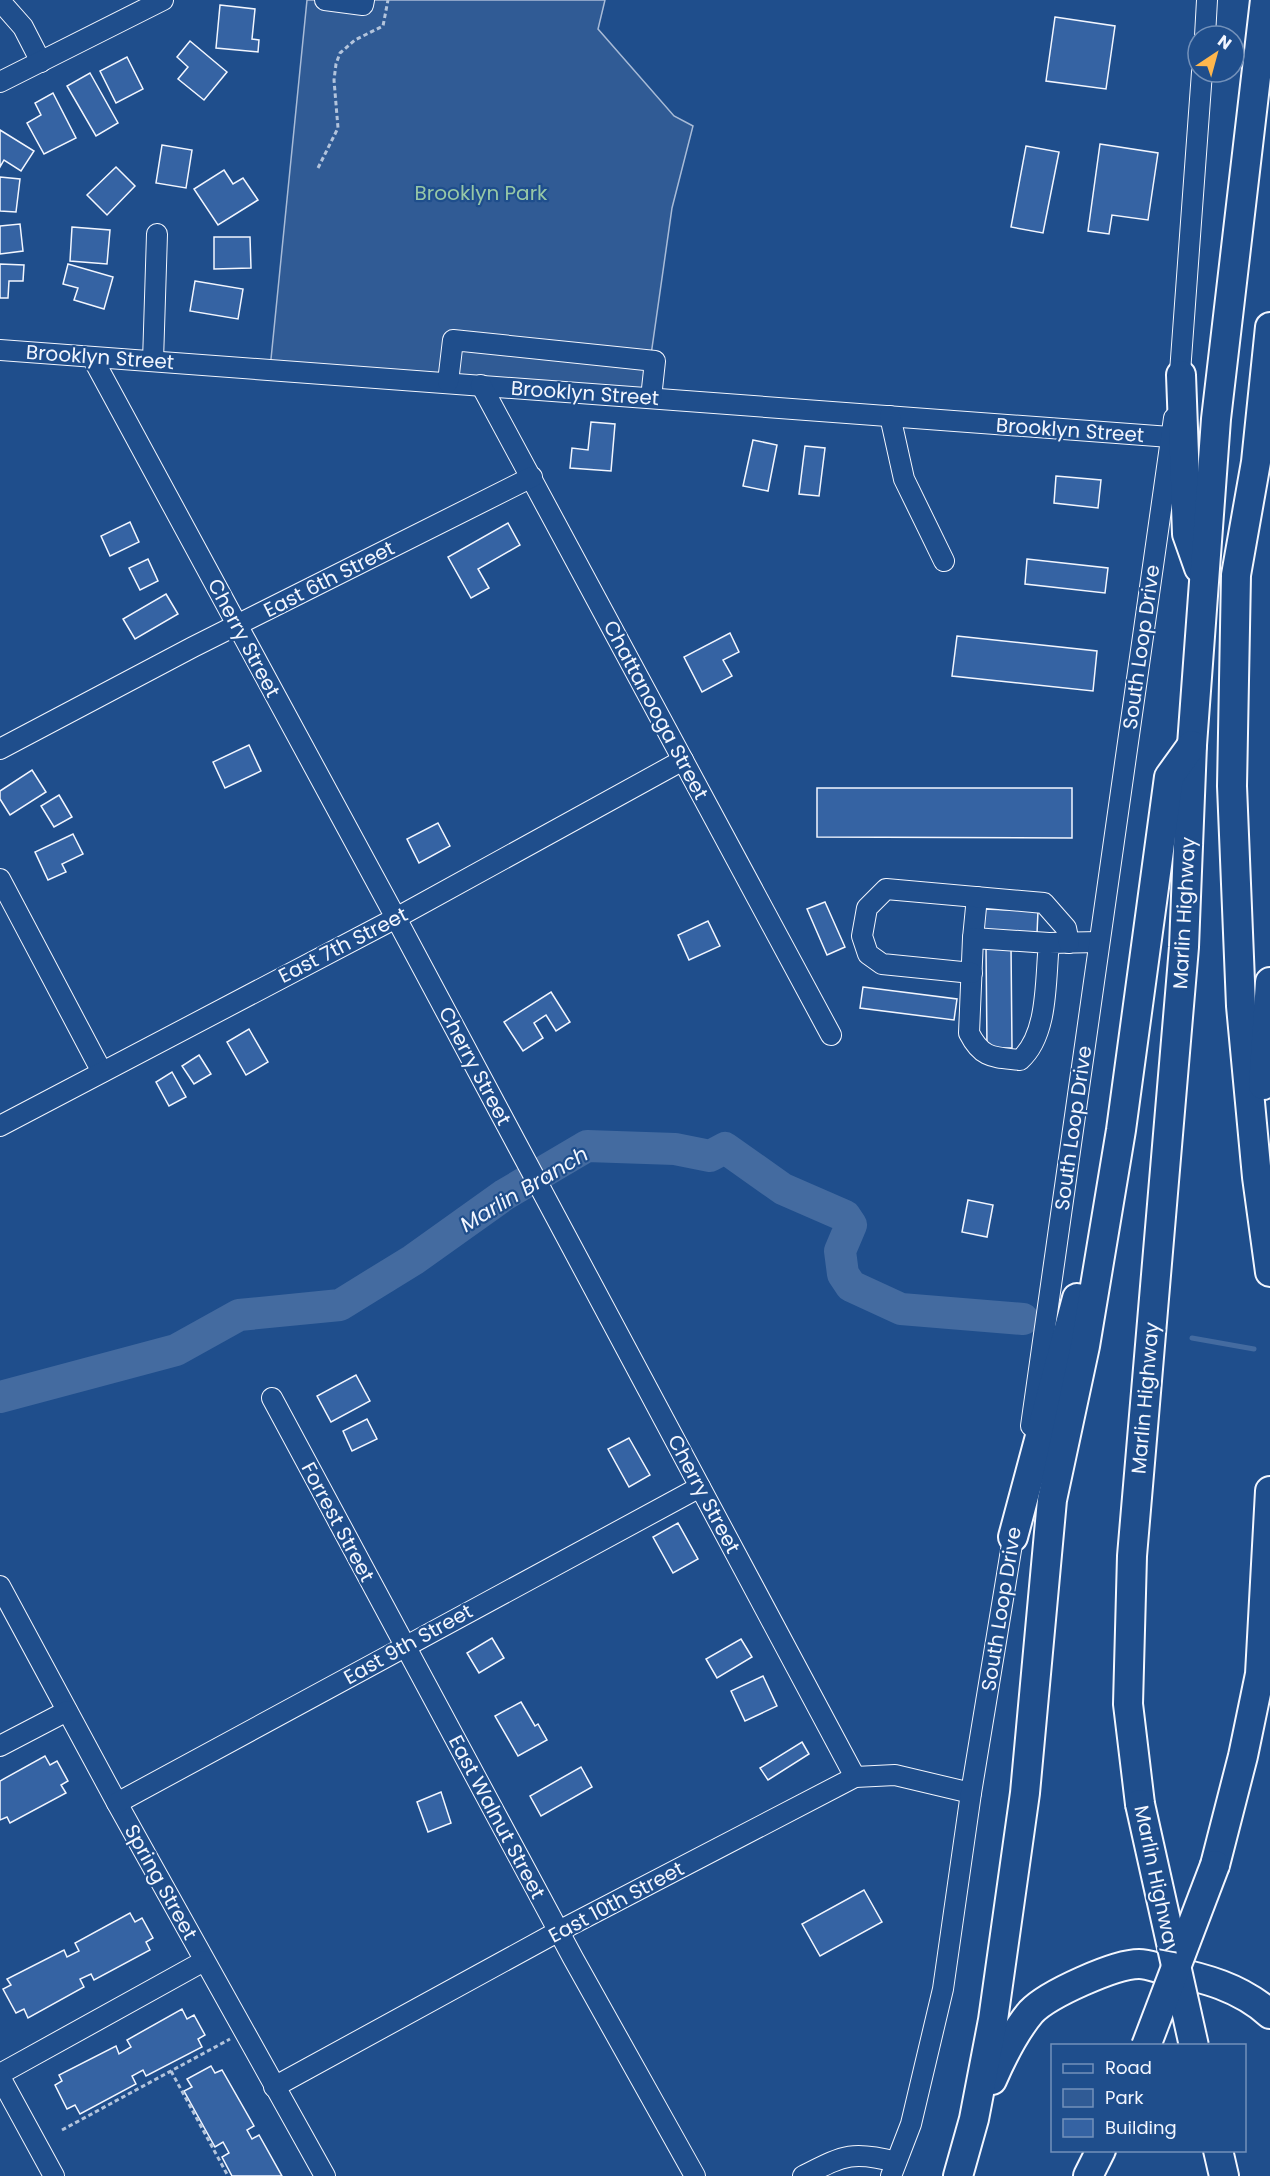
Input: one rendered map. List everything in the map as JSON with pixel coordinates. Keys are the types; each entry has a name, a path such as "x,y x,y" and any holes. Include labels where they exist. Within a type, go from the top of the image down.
{"highway":[{"name":"Marlin Highway","path":"1194,2044 1140,1804 1128,1704 1132,1556 1184,946 1192,744 1216,419 1265,0"},
{"path":"1270,327 1267,407 1236,575 1232,786 1241,1006 1257,1177 1270,1272"},
{"path":"1181,375 1187,534 1203,578"},
{"path":"958,2176 974,2119 992,2030 1025,1793 1052,1500 1085,1346 1121,1130 1169,777 1192,744"},
{"path":"1257,1177 1270,982"},
{"path":"1013,1538 1121,1130"},
{"path":"1147,2044 1215,1865 1243,1756 1260,1674 1270,1491"},
{"path":"974,2119 1001,2059 1032,2012 1067,1988 1101,1974 1138,1964 1216,1981 1260,2005 1270,2014"},
{"path":"1088,2176 1100,2152"}],"street":[{"path":"0,82 163,0"},
{"path":"325,0 363,4 364,0"},
{"path":"1206,24 1207,0"},
{"path":"0,2 23,27 41,62"},
{"name":"South Loop Drive","path":"893,2169 911,2124 943,1989 971,1792 1044,1336 1170,438 1181,375 1201,84"},
{"path":"153,361 157,234"},
{"path":"448,382 453,340 655,361 651,398"},
{"name":"Brooklyn Street","path":"0,350 481,384 1170,438"},
{"name":"Cherry Street","path":"92,357 396,918 855,1777"},
{"name":"Chattanooga Street","path":"481,384 831,1035"},
{"path":"890,416 904,480 944,561"},
{"name":"East 6th Street","path":"0,749 237,625 532,477"},
{"name":"East 7th Street","path":"0,1126 396,918 683,760"},
{"path":"0,879 102,1072"},
{"path":"972,973 882,964 868,954 862,936 867,908 886,889 977,897 1044,903 1066,928 1059,943 1041,1015 1027,1053 1020,1060 991,1057 976,1047 969,1033 977,897"},
{"path":"973,938 1059,943 1100,942"},
{"name":"Forrest Street","path":"272,1398 405,1646"},
{"name":"East 9th Street","path":"117,1803 700,1487"},
{"name":"Spring Street","path":"0,1586 204,1961 325,2176"},
{"name":"East Walnut Street","path":"405,1646 695,2176"},
{"path":"0,1746 67,1711"},
{"name":"East 10th Street","path":"274,2087 559,1931 855,1777 896,1775 971,1792"},
{"path":"54,2176 0,2075 204,1961"},
{"path":"803,2176 840,2157 857,2154 893,2169"}],"path":[{"path":"318,168 338,128 334,80 336,64 347,46 383,26 388,0"},
{"path":"62,2130 231,2038"},
{"path":"171,2071 228,2176"}],"green space":[{"name":"Brooklyn Park","path":"307,0 605,0 598,29 674,116 693,126 672,208 645,397 270,369"}],"building":[{"path":"220,5 255,9 252,39 259,40 258,52 216,48"},
{"path":"1055,17 1115,26 1106,89 1046,81"},
{"path":"190,41 227,72 204,100 178,79 188,67 177,57"},
{"path":"127,57 143,89 116,103 100,71"},
{"path":"90,73 118,123 96,136 67,86"},
{"path":"53,93 76,138 44,154 27,123 41,115 35,103"},
{"path":"0,130 34,151 21,171 4,160 0,167"},
{"path":"1100,144 1158,153 1148,220 1112,215 1109,234 1088,231"},
{"path":"162,145 192,150 186,188 156,183"},
{"path":"1026,146 1059,152 1043,233 1011,227"},
{"path":"116,167 135,186 107,215 87,195"},
{"path":"224,170 233,184 243,178 258,200 218,225 194,189"},
{"path":"0,177 20,179 16,212 0,211"},
{"path":"20,224 23,251 0,254 0,226"},
{"path":"72,227 110,230 107,264 70,261"},
{"path":"214,237 250,237 251,268 214,269"},
{"path":"0,264 24,265 23,281 9,281 8,298 0,298"},
{"path":"68,264 113,277 104,309 74,300 78,288 63,284"},
{"path":"195,281 243,289 238,319 190,311"},
{"path":"591,422 615,424 611,471 570,468 572,448 588,450"},
{"path":"753,440 777,445 768,491 743,486"},
{"path":"805,446 825,448 819,496 799,494"},
{"path":"1056,476 1101,480 1098,508 1054,503"},
{"path":"130,522 139,542 110,556 101,536"},
{"path":"508,523 520,545 478,569 489,588 471,598 448,557"},
{"path":"148,559 158,581 140,590 129,568"},
{"path":"1027,559 1108,568 1105,593 1025,584"},
{"path":"166,594 178,614 135,639 123,619"},
{"path":"730,633 739,652 723,660 732,676 702,692 684,657"},
{"path":"957,636 1097,651 1093,691 952,676"},
{"path":"249,745 261,771 225,788 213,762"},
{"path":"32,770 46,792 10,815 0,799 0,791"},
{"path":"817,788 1072,788 1072,838 817,837"},
{"path":"59,795 72,817 54,827 41,806"},
{"path":"438,823 450,846 419,863 407,839"},
{"path":"73,834 83,854 62,864 66,872 48,880 35,852"},
{"path":"825,902 845,947 827,955 807,909"},
{"path":"983,909 1038,911 1037,934 983,932"},
{"path":"708,921 720,946 689,960 678,935"},
{"path":"986,946 1011,946 1012,1048 987,1048"},
{"path":"863,987 957,999 954,1020 860,1008"},
{"path":"551,992 570,1022 556,1031 546,1015 534,1023 543,1038 523,1051 504,1022"},
{"path":"249,1029 268,1062 246,1075 227,1042"},
{"path":"199,1055 211,1074 194,1084 182,1066"},
{"path":"172,1072 186,1097 169,1106 156,1082"},
{"path":"968,1200 993,1205 987,1237 962,1232"},
{"path":"356,1375 370,1401 331,1422 317,1396"},
{"path":"367,1419 377,1439 352,1451 343,1431"},
{"path":"629,1438 650,1475 629,1487 608,1449"},
{"path":"678,1523 698,1559 673,1573 653,1537"},
{"path":"492,1638 504,1658 479,1673 467,1653"},
{"path":"741,1639 752,1657 717,1678 706,1659"},
{"path":"763,1676 777,1706 745,1721 731,1691"},
{"path":"521,1702 535,1726 538,1724 547,1740 518,1756 495,1716"},
{"path":"802,1742 809,1754 768,1780 760,1768"},
{"path":"45,1756 50,1765 57,1761 68,1781 61,1785 66,1793 10,1823 7,1817 0,1820 0,1781"},
{"path":"581,1767 592,1787 541,1816 530,1796"},
{"path":"441,1792 451,1823 428,1832 417,1802"},
{"path":"864,1890 882,1922 820,1956 802,1924"},
{"path":"130,1913 135,1922 142,1918 153,1938 146,1942 150,1950 94,1980 91,1974 80,1979 84,1987 28,2018 24,2009 16,2013 3,1989 11,1985 7,1979 64,1950 67,1957 79,1951 75,1943"},
{"path":"182,2009 187,2019 194,2015 205,2035 198,2039 202,2047 146,2076 143,2070 132,2076 136,2084 80,2114 75,2105 67,2109 55,2085 62,2081 59,2075 116,2046 119,2054 131,2047 127,2040"},
{"path":"211,2066 215,2073 222,2070 254,2126 247,2130 252,2139 259,2135 282,2176 232,2176 222,2157 229,2153 223,2142 215,2147 184,2091 192,2087 187,2079"}],"waterway":[{"name":"Marlin Branch","path":"0,1397 176,1350 239,1315 340,1305 413,1260 504,1195 587,1146 675,1149 710,1156 725,1148 783,1189 845,1216 851,1225 840,1251 843,1274 851,1286 901,1309 1023,1319"},
{"name":"Marlin Branch","path":"1192,1338 1254,1349"}]}
